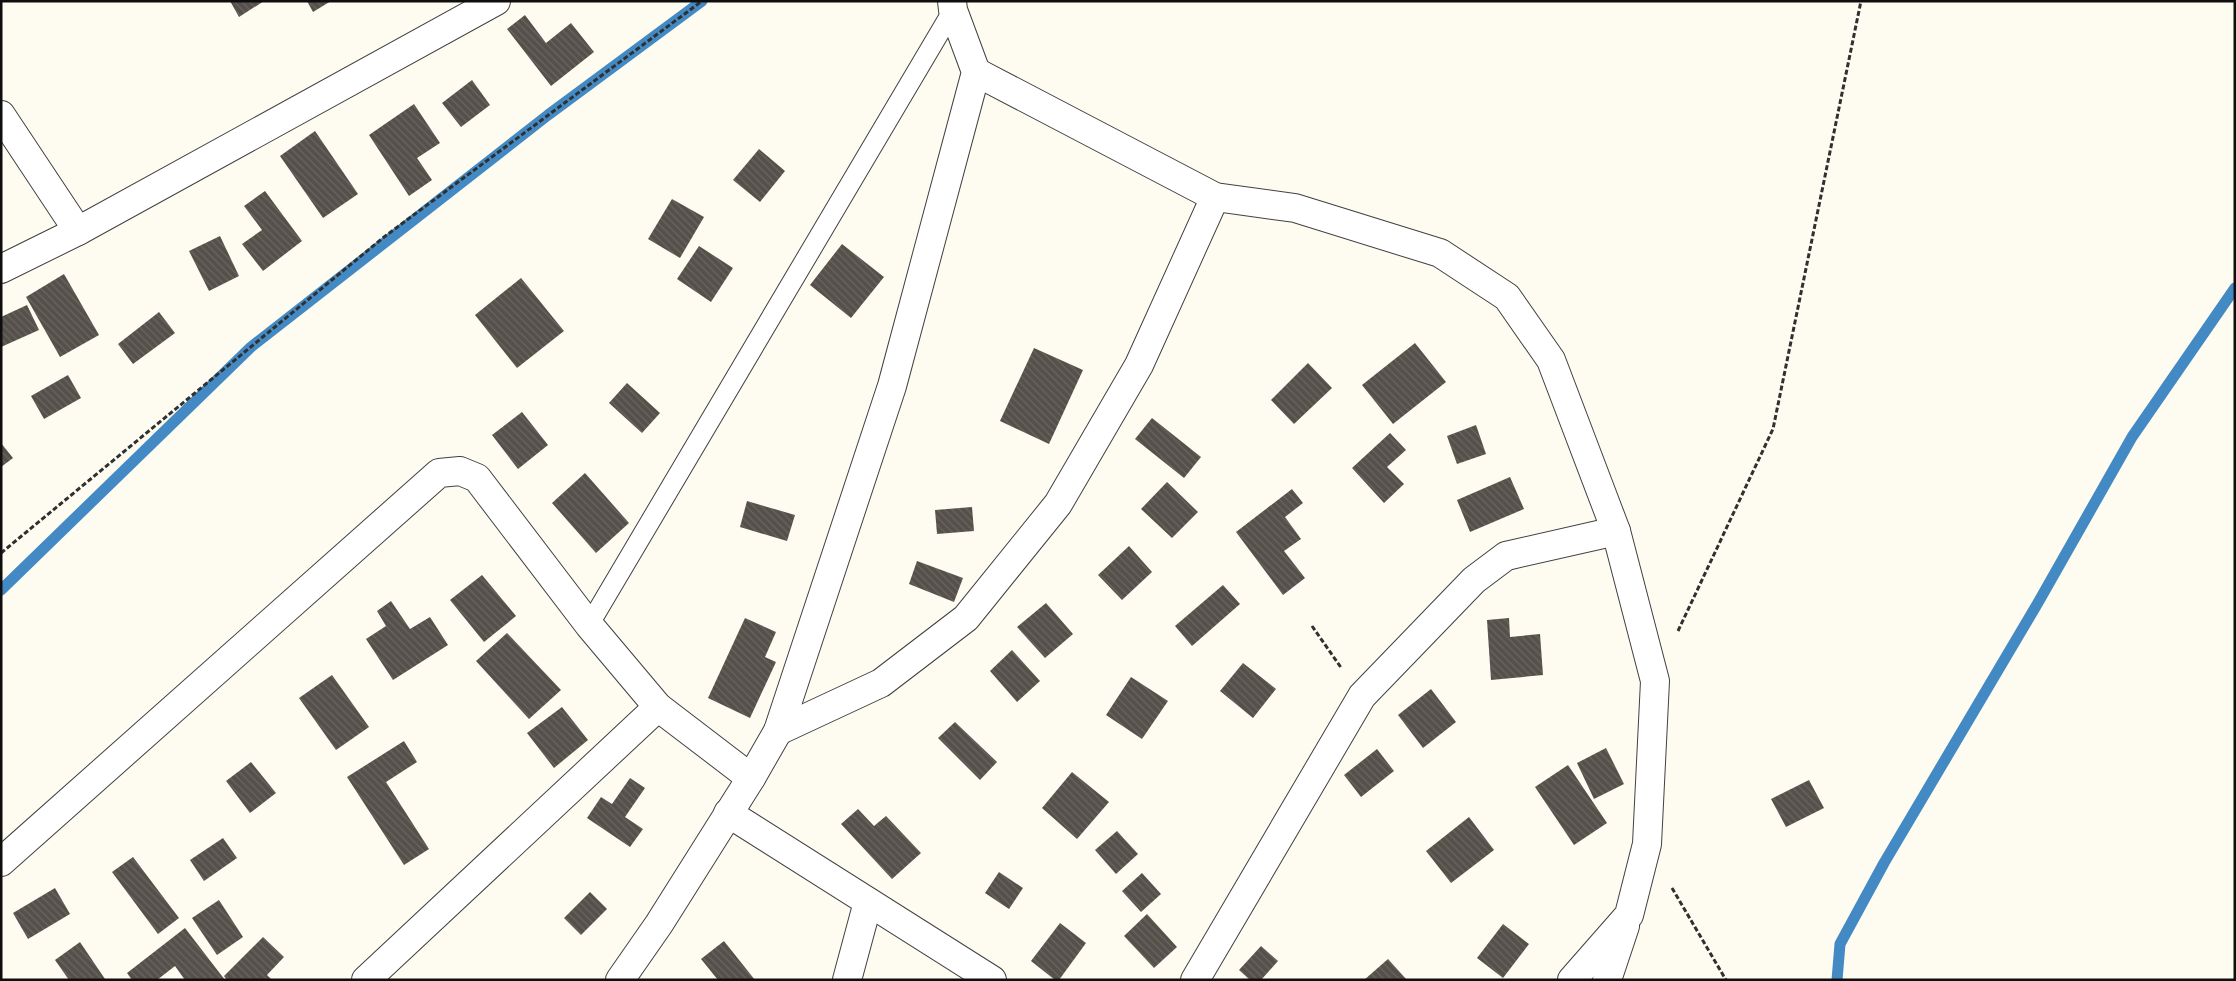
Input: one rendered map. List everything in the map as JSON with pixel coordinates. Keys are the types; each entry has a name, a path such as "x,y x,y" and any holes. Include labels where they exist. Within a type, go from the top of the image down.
{"street":[{"path":"1,269 78,231 496,1"},
{"path":"620,980 659,924 752,778 778,731 892,386 976,72 953,6"},
{"path":"976,72 1215,197 1295,208 1440,252 1507,297 1551,360 1616,531 1655,681 1647,844 1608,980"},
{"path":"1,115 78,231"},
{"path":"778,731 882,683 966,618 1058,504 1139,365 1215,197"},
{"path":"1,862 439,473 460,471 477,478 589,624 658,707 752,778"},
{"path":"1195,980 1362,696 1474,580 1506,556 1616,531"},
{"path":"366,980 658,707"},
{"path":"728,813 992,980"},
{"path":"847,980 868,902"},
{"path":"1572,980 1628,915"}],"lane":[{"path":"589,624 953,6"}],"path":[{"path":"1,553 384,236 702,1"},
{"path":"1655,681 1773,429 1861,1"},
{"path":"1312,626 1362,696"},
{"path":"1647,844 1726,980"}],"building":[{"path":"230,1 264,1 239,17"},
{"path":"307,1 331,1 313,12"},
{"path":"525,15 546,43 571,23 594,52 551,86 507,29"},
{"path":"472,80 490,105 461,127 442,103"},
{"path":"414,104 440,143 417,158 432,180 409,196 369,135"},
{"path":"315,131 358,194 323,218 280,156"},
{"path":"759,149 785,171 760,202 733,180"},
{"path":"265,191 302,241 263,271 242,244 262,230 244,206"},
{"path":"672,199 704,217 680,258 648,239"},
{"path":"220,236 239,276 209,291 189,251"},
{"path":"842,244 884,277 851,318 810,285"},
{"path":"699,246 733,268 711,302 677,279"},
{"path":"64,274 99,335 60,357 26,297"},
{"path":"521,278 564,331 517,368 475,315"},
{"path":"27,305 39,330 1,347 1,317"},
{"path":"159,312 175,333 133,364 118,344"},
{"path":"1415,343 1446,382 1393,424 1362,385"},
{"path":"1034,348 1083,370 1049,444 1000,421"},
{"path":"1308,363 1332,388 1294,424 1271,400"},
{"path":"68,375 81,398 44,419 31,396"},
{"path":"627,383 660,413 642,433 609,403"},
{"path":"522,412 548,445 518,469 492,435"},
{"path":"1152,418 1201,457 1184,478 1135,439"},
{"path":"1476,425 1486,454 1457,464 1447,436"},
{"path":"1390,433 1406,450 1387,467 1404,484 1384,503 1352,468"},
{"path":"1,443 13,458 1,467"},
{"path":"585,473 629,523 596,553 552,503"},
{"path":"1510,477 1524,509 1470,532 1457,500"},
{"path":"1167,482 1198,512 1172,538 1141,509"},
{"path":"1292,489 1303,503 1285,517 1301,539 1284,551 1305,578 1283,595 1236,532"},
{"path":"747,501 795,515 787,541 740,527"},
{"path":"972,507 974,531 937,534 935,510"},
{"path":"1129,546 1152,572 1122,600 1098,575"},
{"path":"917,561 963,578 954,602 909,584"},
{"path":"482,575 516,616 484,642 450,600"},
{"path":"1223,585 1240,604 1192,646 1175,626"},
{"path":"391,601 410,629 430,617 448,645 393,680 366,639 386,626 377,611"},
{"path":"1046,603 1073,634 1045,658 1017,627"},
{"path":"745,618 776,632 765,657 776,662 750,718 708,698"},
{"path":"1509,618 1510,637 1540,634 1543,675 1491,680 1487,620"},
{"path":"507,633 561,690 529,719 476,661"},
{"path":"1012,650 1040,681 1017,702 990,671"},
{"path":"1243,663 1276,689 1253,718 1220,691"},
{"path":"332,675 369,727 336,750 299,698"},
{"path":"1131,677 1168,701 1142,739 1106,715"},
{"path":"1431,689 1456,722 1423,748 1398,715"},
{"path":"562,707 588,740 554,768 527,733"},
{"path":"955,722 997,762 980,780 938,738"},
{"path":"404,741 417,762 386,782 429,849 404,865 347,777"},
{"path":"1606,748 1624,784 1594,799 1577,763"},
{"path":"1377,749 1394,771 1361,797 1344,775"},
{"path":"251,762 276,793 250,813 226,781"},
{"path":"1568,765 1607,823 1574,845 1535,787"},
{"path":"1072,772 1109,802 1077,839 1042,808"},
{"path":"630,778 645,788 625,817 643,829 630,847 587,818 601,797 612,804"},
{"path":"1809,780 1824,808 1786,827 1771,799"},
{"path":"858,809 874,826 886,816 921,853 892,879 841,824"},
{"path":"1469,817 1494,850 1451,883 1426,851"},
{"path":"1117,831 1138,854 1116,874 1095,850"},
{"path":"223,838 237,858 204,881 190,860"},
{"path":"133,857 179,918 158,934 112,872"},
{"path":"999,872 1023,888 1009,909 985,893"},
{"path":"1142,873 1161,894 1141,912 1122,891"},
{"path":"55,888 70,914 28,939 13,913"},
{"path":"590,892 607,909 581,935 564,918"},
{"path":"219,900 243,937 217,955 192,918"},
{"path":"1147,914 1177,947 1154,968 1124,936"},
{"path":"1060,923 1086,943 1059,980 1055,980 1031,961"},
{"path":"1503,924 1529,944 1503,978 1477,958"},
{"path":"185,928 225,980 185,980 175,966 157,980 132,980 127,973"},
{"path":"263,937 284,957 267,975 272,980 227,980 224,976"},
{"path":"724,941 755,980 718,980 701,959"},
{"path":"80,942 104,980 69,980 55,960"},
{"path":"1261,946 1278,961 1261,980 1250,980 1239,970"},
{"path":"1388,959 1407,980 1364,980"}],"waterway":[{"path":"1,590 251,347 548,115 702,1"},
{"path":"1837,980 1840,944 1884,863 2039,601 2132,437 2235,288"}]}
